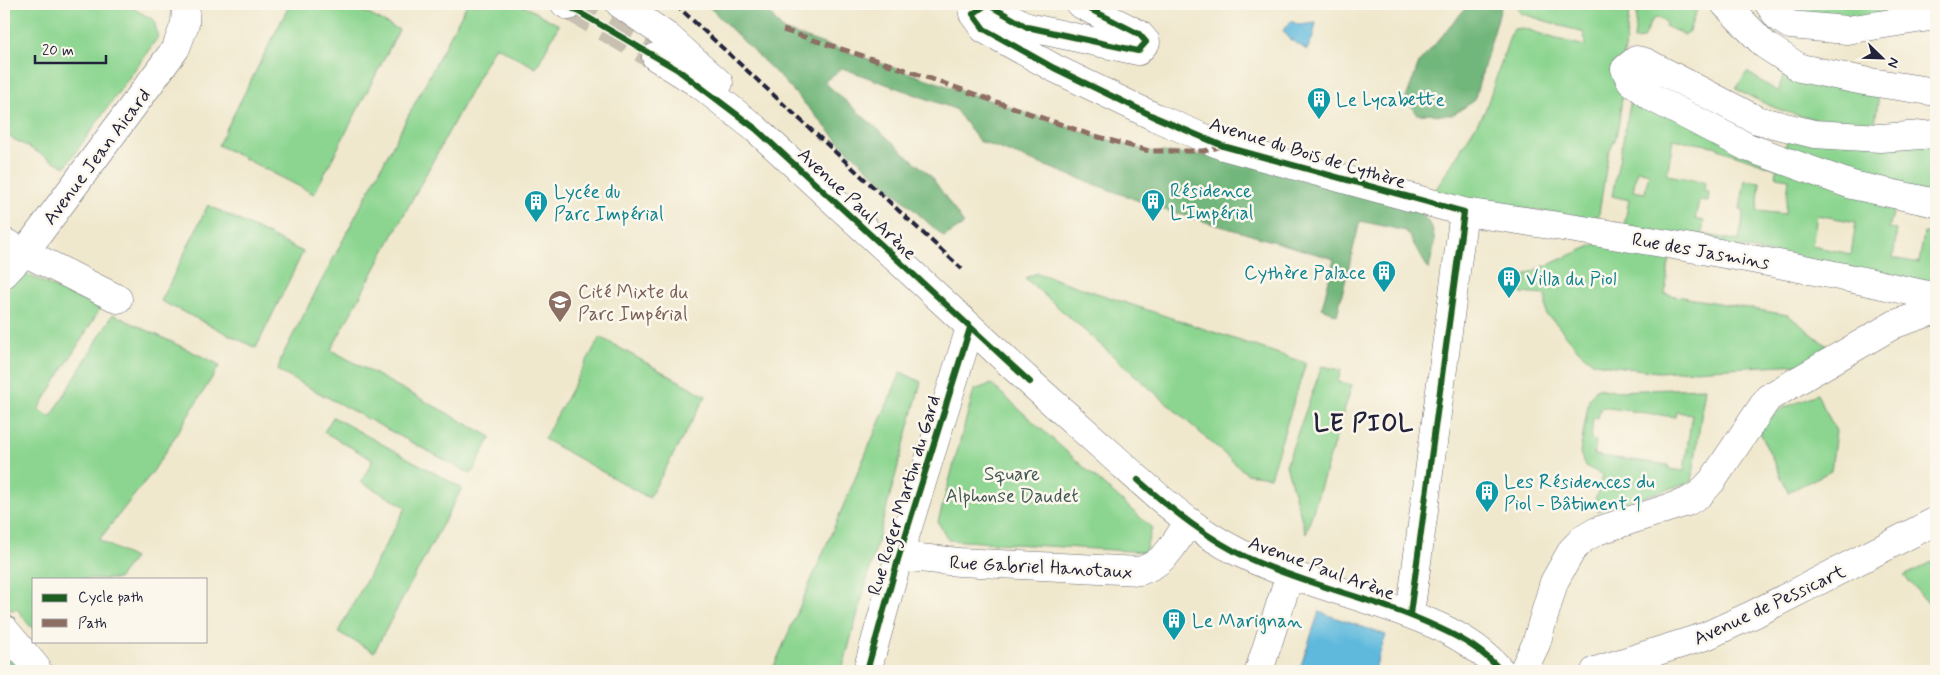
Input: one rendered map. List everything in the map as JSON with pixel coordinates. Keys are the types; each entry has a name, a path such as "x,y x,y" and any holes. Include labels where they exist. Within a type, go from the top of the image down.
{"street":[{"name":"Avenue Jean Aicard","path":"4,274 14,247 176,48 185,24 186,4"},
{"name":"Avenue Paul Arène","path":"620,4 668,37 708,71 731,95 756,129"},
{"name":"Avenue du Bois de Cythère","path":"1080,4 1139,34 1146,42 1138,51 1027,27 987,4 973,14 984,29 1054,68 1156,117 1223,146 1464,212"},
{"path":"1725,4 1765,45 1800,68 1864,81 1936,92"},
{"path":"1769,4 1778,17 1790,25 1847,30 1936,16"},
{"name":"Avenue Paul Arène","path":"656,57 702,86 756,129 970,328 1155,495 1188,521 1229,548 1250,559 1410,614 1472,645 1490,658 1501,671"},
{"path":"1936,134 1880,138 1814,134 1757,120 1645,62 1636,60 1625,69 1631,82 1653,98 1747,147 1852,184 1936,203"},
{"path":"1410,614 1464,212"},
{"name":"Rue des Jasmins","path":"1464,212 1662,242 1855,278 1936,297"},
{"path":"14,247 118,299"},
{"path":"1524,671 1536,644 1554,582 1572,550 1583,539 1597,532 1687,502 1700,494 1712,481 1768,398 1895,324 1936,310"},
{"name":"Rue Roger Martin du Gard","path":"867,671 899,556 970,328"},
{"name":"Rue Gabriel Hanotaux","path":"899,556 959,562 1140,571 1150,568 1164,559 1188,521"},
{"name":"Avenue de Pessicart","path":"1595,671 1663,651 1714,632 1754,614 1936,522"},
{"path":"1259,671 1290,574"},
{"path":"4,629 36,667"}],"green space":[{"path":"4,4 125,4 154,20 158,37 65,167 4,134"},
{"path":"290,4 349,4 399,30 314,194 218,145"},
{"path":"467,4 520,4 559,25 536,68 495,46 331,350 491,437 471,474 278,371 281,358"},
{"path":"706,4 762,4 783,30 1088,134 1149,151 1235,158 1419,211 1431,226 1433,232 1434,245 1429,270 1406,231 1360,221 1337,315 1322,308 1334,259 1158,208 979,141 955,109 842,68 824,82 931,176 964,224 944,237 843,146 784,81"},
{"path":"1469,4 1502,4 1474,101 1452,115 1416,114 1406,98 1419,63"},
{"path":"1516,4 1630,4 1621,70 1623,88 1619,123 1615,140 1608,155 1598,220 1433,194 1485,111 1514,29 1523,28 1585,46 1584,33 1520,13"},
{"path":"1638,4 1699,4 1689,31 1685,35 1665,26 1666,22 1657,17 1651,21 1643,39 1634,40"},
{"path":"1780,4 1936,4 1855,19 1802,16"},
{"path":"1785,70 1879,93 1875,125 1828,121 1792,114 1768,105 1736,89 1747,72 1778,92"},
{"path":"1633,89 1936,212 1936,223 1936,284 1624,226 1629,200 1612,196","holes":["1673,139 1718,147 1718,149 1777,169 1776,177 1789,179 1785,214 1757,211 1760,182 1745,180 1740,209 1744,210 1739,241 1702,234 1704,221 1695,219 1699,201 1708,202 1709,192 1704,191 1705,182 1667,175","1637,170 1649,173 1645,193 1633,191","1894,210 1917,213 1916,219 1936,223 1934,234 1924,233 1919,263 1893,258 1897,230 1889,228","1817,215 1856,222 1851,254 1812,246"]},
{"path":"1790,135 1936,141 1936,196 1782,153"},
{"path":"208,205 303,252 256,348 161,301"},
{"path":"1603,241 1670,253 1665,294 1788,315 1827,346 1801,364 1657,372 1594,363 1580,352 1554,321 1546,315 1546,295 1519,293 1522,276"},
{"path":"20,271 100,309 38,410 51,417 113,314 220,365 154,470 99,540 134,558 119,578 32,578 32,627 17,609 4,611 4,293"},
{"path":"1037,273 1306,363 1270,477 1247,474 1025,278"},
{"path":"600,337 706,396 649,498 544,439"},
{"path":"1322,366 1341,370 1338,381 1352,385 1306,534 1286,465"},
{"path":"901,372 921,382 842,671 772,671"},
{"name":"Square Alphonse Daudet","path":"991,384 1152,528 1145,552 948,540 938,522 974,390"},
{"path":"1597,388 1613,391 1705,388 1692,482 1597,511 1595,500 1603,475 1585,466 1580,453 1589,399","holes":["1601,407 1675,417 1676,412 1692,414 1684,471 1669,469 1668,465 1594,455 1596,441 1591,440 1593,418 1598,418"]},
{"path":"1817,394 1836,431 1831,471 1788,492 1759,430 1779,410"},
{"path":"333,417 462,488 374,652 338,632 406,507 361,482 373,460 324,432"},
{"path":"1936,560 1936,612 1904,576"},
{"path":"4,637 38,671 4,671"}],"water":[{"path":"1291,21 1299,25 1316,23 1313,37 1307,50 1288,38 1283,30"},
{"path":"1319,612 1386,635 1374,671 1299,671"}],"tunnel":[{"path":"569,6 656,57"}],"railway":[{"path":"675,4 962,269"}],"marked path":[{"path":"783,30 897,67 1088,134 1149,151 1204,151 1223,146"}],"cycle path":[{"path":"565,4 678,70 756,129 1030,382"},
{"path":"1080,4 1139,34 1146,42 1138,51 1027,27 987,4 973,14 984,29 1054,68 1155,117 1223,146 1464,212 1410,614"},
{"path":"867,671 899,556 970,328"},
{"path":"1138,480 1191,524 1220,543 1250,559 1297,578 1393,609 1439,628 1473,646 1488,657 1501,671"}],"place":[{"name":"Le Lycabette","path":"1319,120"},
{"name":"Résidence L'Impérial","path":"1153,222"},
{"name":"Lycée du Parc Impérial","path":"536,223"},
{"name":"Cythère Palace","path":"1384,293"},
{"name":"Villa du Piol","path":"1509,299"},
{"name":"Cité Mixte du Parc Impérial","path":"560,323"},
{"name":"Les Résidences du Piol - Bâtiment 1","path":"1487,513"},
{"name":"Le Marignan","path":"1174,641"}],"district":[{"name":"LE PIOL","path":"1364,423"}]}
